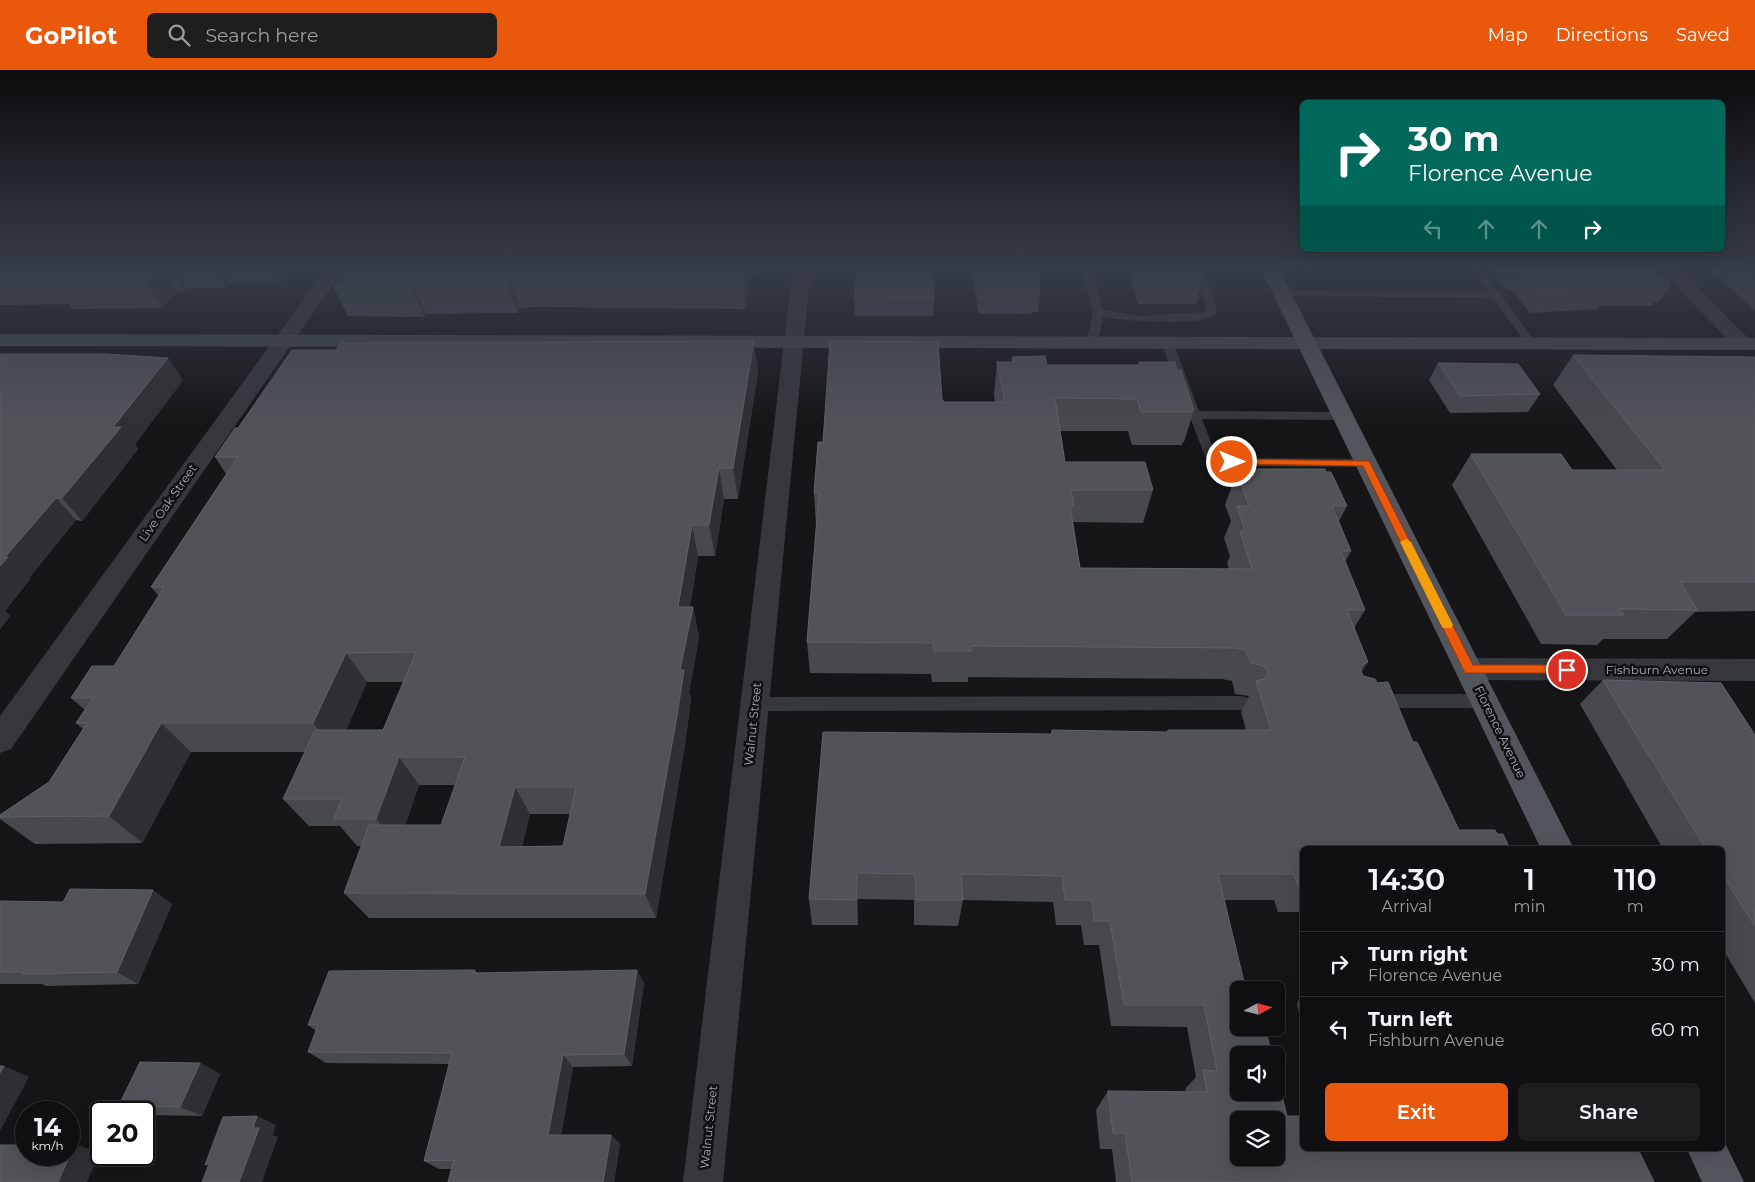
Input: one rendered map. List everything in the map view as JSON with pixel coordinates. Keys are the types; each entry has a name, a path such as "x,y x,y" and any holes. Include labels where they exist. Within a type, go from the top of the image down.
{"main road":[{"name":"Florence Avenue","path":"1294,319 1557,846"},
{"path":"1708,1151 1724,1182"}],"street":[{"name":"Live Oak Street","path":"0,740 298,319"},
{"name":"Walnut Street","path":"703,1182 796,319"},
{"path":"1722,319 1749,344"},
{"path":"0,340 1749,344"},
{"name":"Fishburn Avenue","path":"1469,669 1710,677 1755,670"}],"lane":[{"path":"1092,342 1097,319"},
{"path":"1513,319 1531,343"},
{"path":"1167,342 1209,453 1232,462 1366,463"},
{"path":"1195,415 1343,416"},
{"path":"1359,701 1485,701"},
{"path":"754,704 1242,703"}],"building":[{"path":"754,341 733,468 719,468 709,525 692,525 678,607 693,607 680,670 684,670 677,716 645,894 344,893 369,825 441,825 465,757 399,757 376,819 334,819 342,799 283,799 315,730 383,730 416,652 346,653 313,723 161,723 109,816 0,817 0,815 49,782 87,723 76,723 93,698 71,698 92,666 114,666 164,587 151,587 238,457 215,457 235,428 238,428 292,350 336,350 341,343","holes":["515,787 576,787 563,846 499,847"]},
{"path":"830,341 938,342 942,399 944,402 1005,402 997,362 1013,362 1012,357 1045,356 1047,365 1140,365 1139,362 1175,362 1177,371 1181,370 1194,410 1191,410 1192,412 1141,412 1137,399 1055,398 1065,462 1145,462 1153,490 1071,490 1074,506 1070,506 1080,568 1252,569 1240,531 1245,531 1237,506 1249,506 1237,472 1242,472 1240,469 1325,469 1326,472 1331,472 1347,506 1332,506 1351,551 1341,551 1365,610 1347,610 1368,662 1363,665 1361,670 1363,676 1375,679 1377,683 1388,682 1413,742 1417,742 1459,830 1495,830 1497,834 1503,834 1509,846 1300,846 1300,886 1298,886 1294,874 1218,874 1244,981 1230,981 1230,1036 1267,1036 1270,1046 1230,1046 1230,1101 1283,1101 1287,1116 1300,1116 1300,1151 1639,1151 1654,1182 1132,1182 1125,1133 1113,1133 1108,1091 1207,1092 1203,1070 1217,1071 1204,1005 1124,1005 1110,921 1094,921 1092,900 1065,900 1062,876 961,874 963,900 916,900 915,874 857,873 857,900 809,899 823,732 1052,734 1052,730 1168,732 1168,730 1271,730 1256,681 1264,679 1268,672 1264,666 1251,663 1246,650 1236,648 971,646 971,651 934,651 933,643 807,642 819,493 814,493 818,442 823,442"},
{"path":"0,354 106,354 168,358 113,427 121,427 62,498 56,498 5,557 8,557 0,566"},
{"path":"1573,355 1755,357 1755,582 1680,582 1697,610 1620,609 1624,615 1566,615 1471,454 1561,454 1572,470 1665,470"},
{"path":"1438,363 1518,364 1540,394 1460,396"},
{"path":"1603,680 1721,683 1755,735 1755,926 1725,877 1725,846 1704,846"},
{"path":"70,889 153,890 117,972 22,974 23,972 0,972 0,901 63,902"},
{"path":"475,970 474,973 637,970 624,1054 563,1055 548,1135 611,1135 603,1182 448,1182 454,1160 424,1161 452,1053 308,1052 318,1025 308,1025 329,971"},
{"path":"140,1062 200,1063 180,1107 155,1106 155,1101 121,1101"},
{"path":"257,1116 253,1128 259,1128 239,1182 202,1182 209,1164 205,1165 223,1117"},
{"path":"0,1145 15,1145 15,1166 65,1166 58,1182 0,1182"}],"slow traffic":[{"path":"1406,542 1447,625"}],"route":[{"path":"1232,462 1366,463 1469,669 1567,670"}]}
